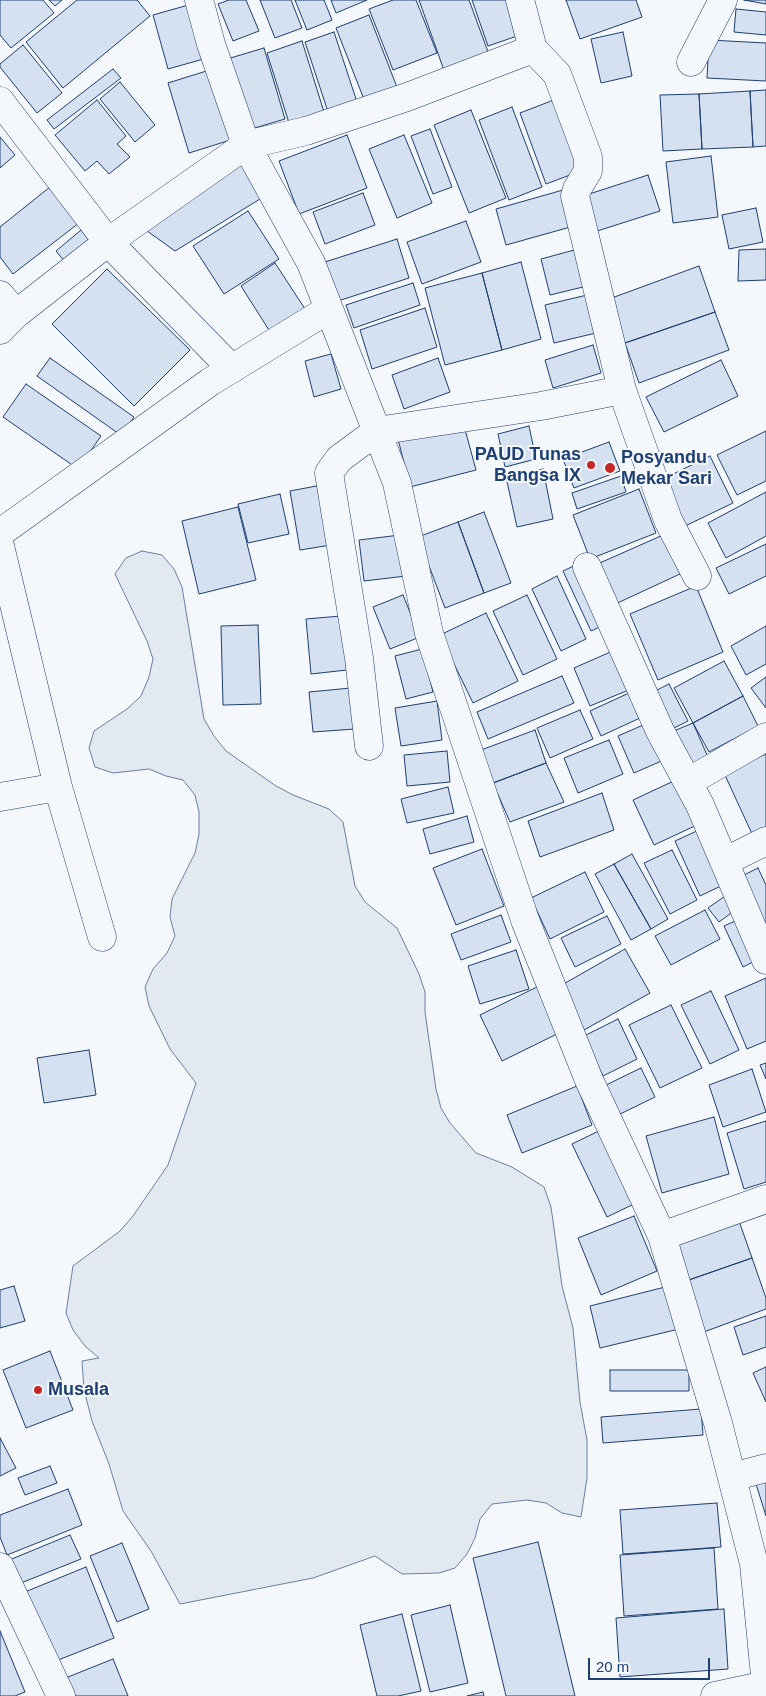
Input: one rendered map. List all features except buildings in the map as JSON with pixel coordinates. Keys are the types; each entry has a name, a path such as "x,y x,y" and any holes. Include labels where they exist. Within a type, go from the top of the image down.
{"street":[{"path":"199,0 211,44 246,145 312,263 397,483 429,633 525,920 589,1080 662,1236 718,1423 754,1564 766,1686 715,1696"},
{"path":"520,0 533,48 557,74 588,157 588,171 575,196 622,390 668,520 697,576"},
{"path":"691,62 722,0"},
{"path":"5,313 246,145 324,125 407,97 533,48"},
{"path":"0,101 108,242 232,369"},
{"path":"0,533 193,394 329,309"},
{"path":"369,746 359,658 329,473 339,459 377,431 541,406 622,390"},
{"path":"0,546 58,787 102,936"},
{"path":"587,567 660,730 688,782 766,960"},
{"path":"688,782 766,737"},
{"path":"0,797 58,787"},
{"path":"724,862 766,841"},
{"path":"662,1236 766,1199"},
{"path":"732,1477 766,1468"},
{"path":"0,1567 61,1696"}],"shaded area":[{"path":"142,551 162,555 174,569 182,587 204,719 214,736 226,751 276,786 329,809 343,822 355,886 365,902 397,928 419,974 425,992 425,1012 436,1089 441,1108 450,1123 476,1153 512,1167 544,1187 551,1207 562,1286 573,1328 580,1402 587,1440 587,1478 581,1517 562,1513 546,1503 527,1500 492,1504 480,1519 475,1538 467,1554 455,1568 439,1573 402,1574 375,1556 313,1578 180,1604 151,1551 123,1511 109,1464 92,1421 84,1390 82,1361 99,1358 85,1346 73,1330 66,1313 73,1266 120,1231 133,1216 168,1165 196,1083 170,1049 149,1006 145,987 153,969 167,953 175,936 170,917 172,899 195,853 199,834 199,812 195,795 183,780 149,769 113,773 95,767 89,748 94,731 127,709 141,696 149,677 153,659 147,641 115,574 126,558"}],"place":[{"name":"PAUD Tunas Bangsa IX","path":"591,465"},
{"name":"Posyandu Mekar Sari","path":"610,468"},
{"name":"Musala","path":"38,1390"}]}
